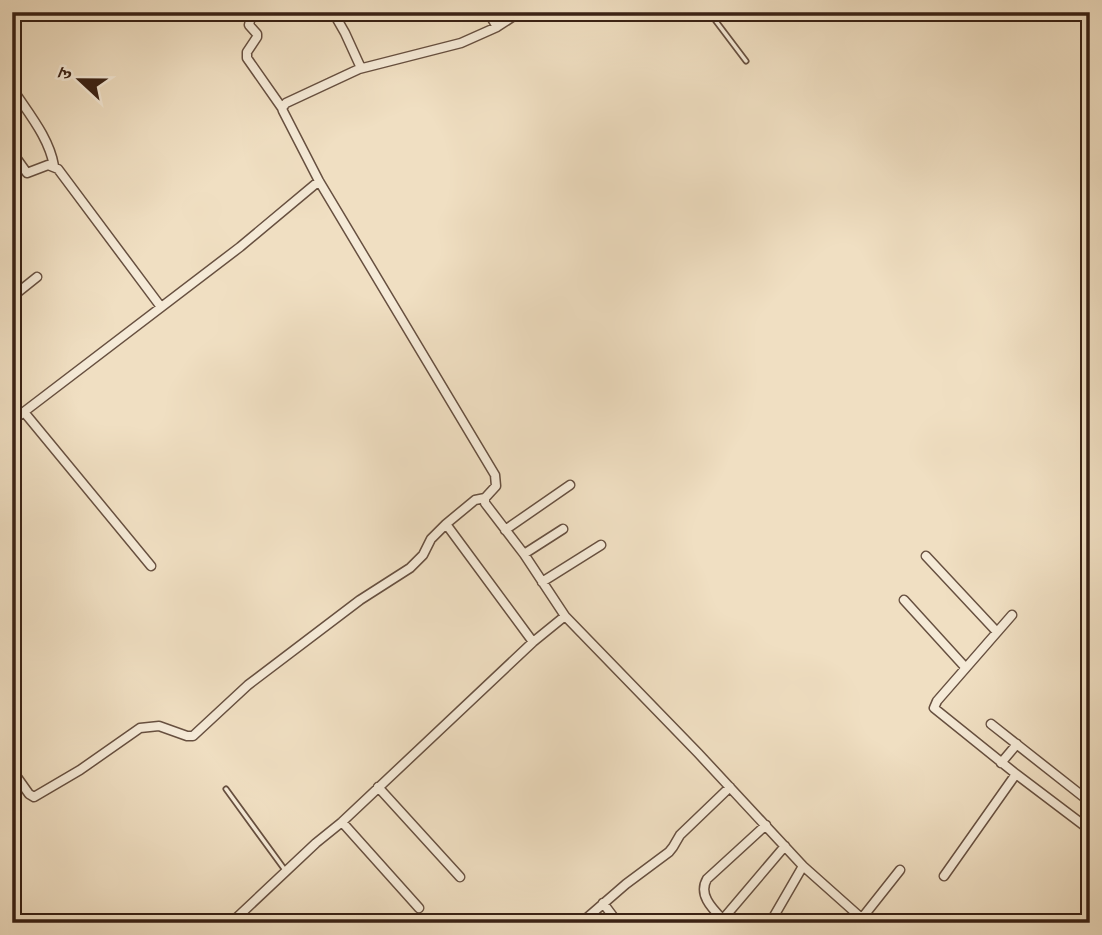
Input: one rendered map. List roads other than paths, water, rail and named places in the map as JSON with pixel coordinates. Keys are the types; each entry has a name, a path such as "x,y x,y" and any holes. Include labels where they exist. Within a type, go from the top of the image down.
{"street":[{"path":"12,770 34,797 80,770 140,728 159,726 193,736 248,685 351,606 410,568 423,555 431,539 446,524 475,500 485,498 496,486 492,468 319,181 282,108 246,55 257,37 249,25 252,12"},
{"path":"333,12 361,68"},
{"path":"488,12 497,27"},
{"path":"282,108 286,103 361,68 461,43 497,27 520,12"},
{"path":"12,88 44,136 54,166 62,173 161,307"},
{"path":"12,152 27,173 54,166"},
{"path":"12,421 240,247 319,181"},
{"path":"12,297 37,277"},
{"path":"24,412 150,566"},
{"path":"505,530 570,485"},
{"path":"485,498 485,503 524,554 565,616 803,866 864,920 900,870"},
{"path":"446,524 533,642"},
{"path":"524,554 563,528"},
{"path":"542,582 601,545"},
{"path":"926,556 996,632"},
{"path":"904,600 965,667"},
{"path":"1012,615 965,667 934,708 1090,830"},
{"path":"231,923 533,642 565,616"},
{"path":"991,724 1090,802"},
{"path":"1002,763 1017,744"},
{"path":"944,876 1016,774"},
{"path":"378,787 460,877"},
{"path":"580,923 668,852 680,835 730,787"},
{"path":"342,822 419,908"},
{"path":"766,825 704,884 705,897 724,921 785,846"},
{"path":"770,923 803,866"},
{"path":"12,896 15,906 12,912"},
{"path":"603,903 618,923"}],"lane":[{"path":"709,12 746,61"},
{"path":"226,789 286,872"}]}
